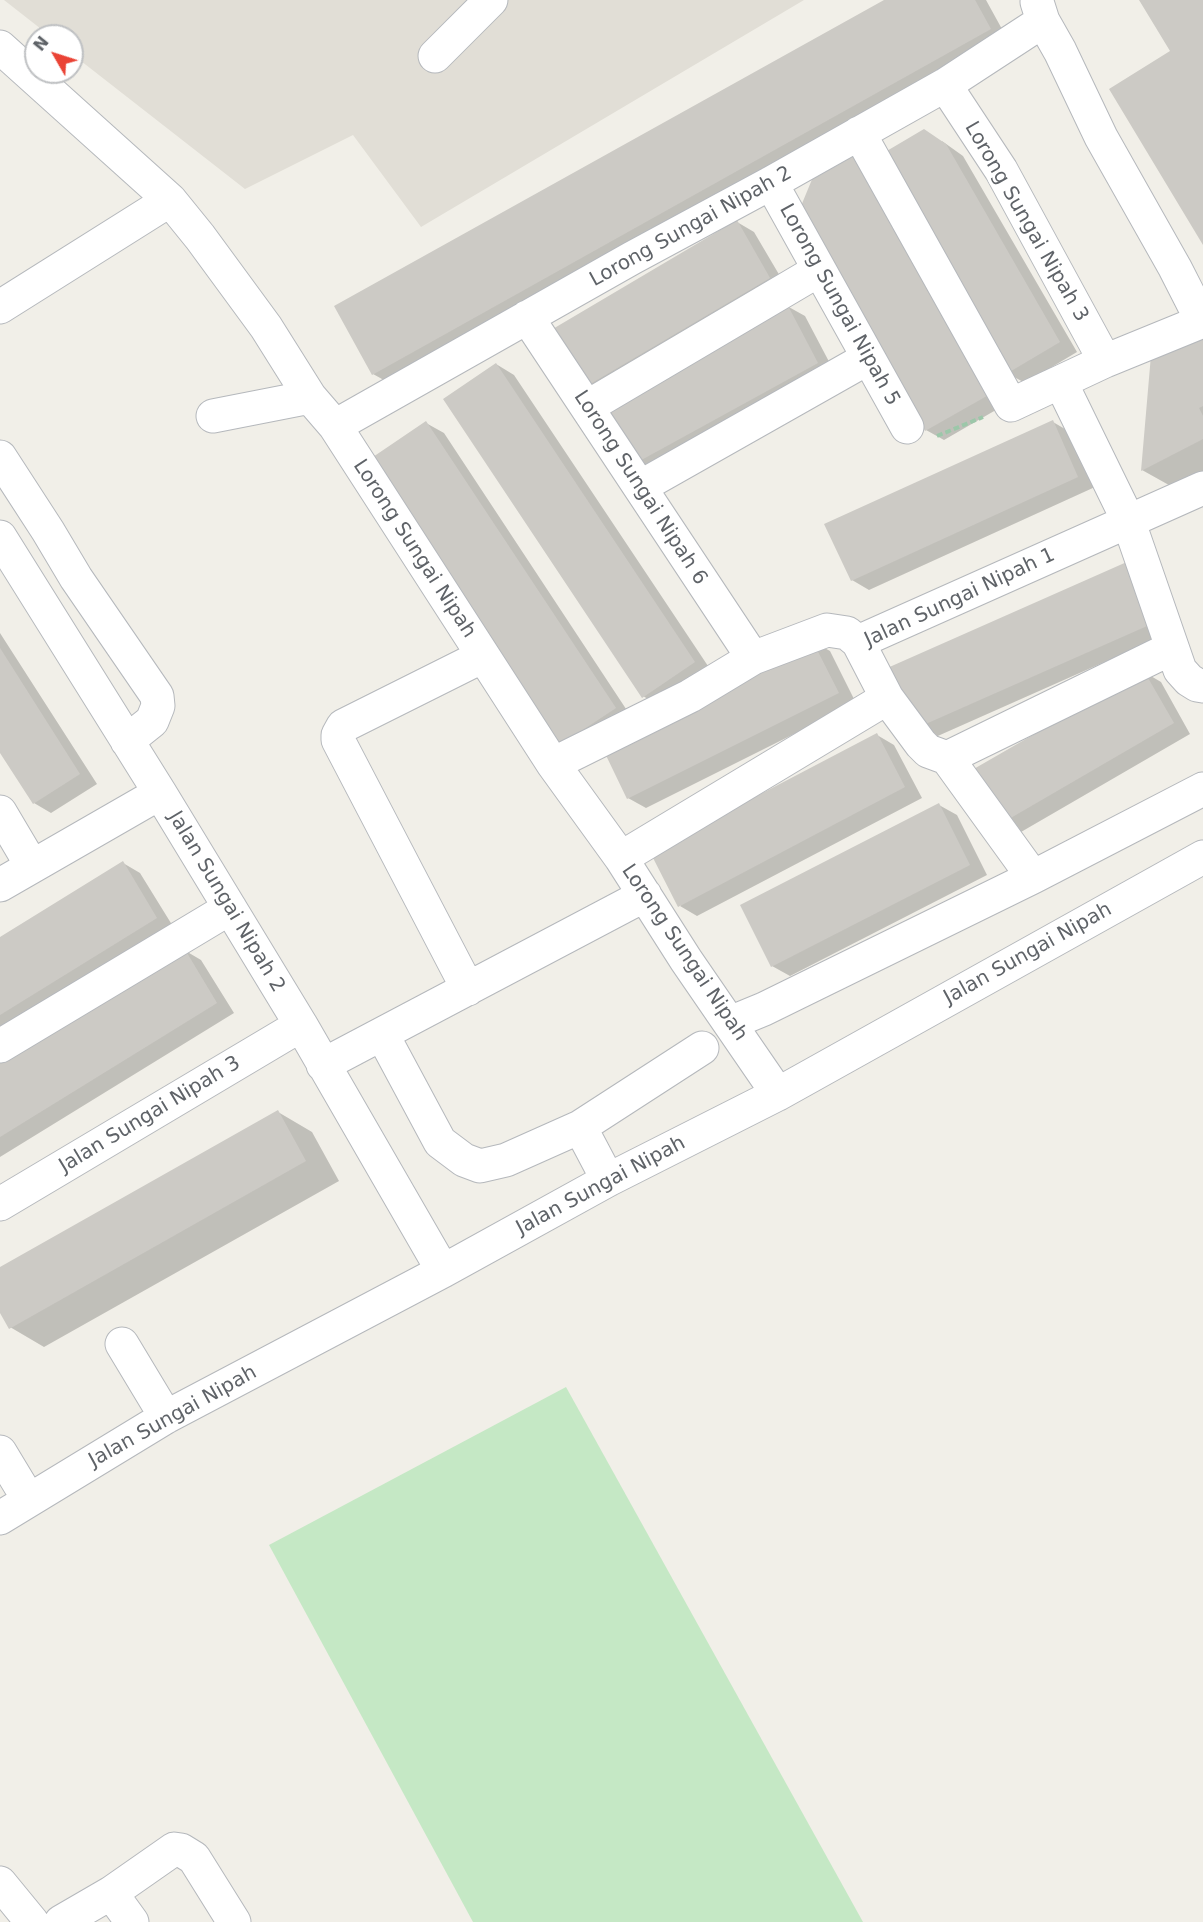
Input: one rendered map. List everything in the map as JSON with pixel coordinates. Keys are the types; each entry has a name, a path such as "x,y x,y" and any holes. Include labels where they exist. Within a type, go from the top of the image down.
{"street":[{"path":"435,56 491,0"},
{"path":"859,133 1011,405 1105,361 1202,321 1175,268 1101,137 1040,10"},
{"name":"Lorong Sungai Nipah 2","path":"335,426 945,85 1040,10"},
{"name":"Lorong Sungai Nipah","path":"0,47 170,201 200,237 267,327 310,397 335,426 553,764 621,858 778,1094"},
{"name":"Lorong Sungai Nipah 3","path":"945,85 1001,170 1105,361"},
{"name":"Lorong Sungai Nipah 5","path":"771,183 907,427"},
{"path":"0,307 170,201"},
{"path":"587,407 819,270"},
{"name":"Lorong Sungai Nipah 6","path":"527,317 753,658"},
{"path":"640,487 868,358"},
{"path":"1061,383 1128,520 1180,670 1189,680 1203,686"},
{"path":"213,416 310,397"},
{"path":"0,457 48,531 75,578 157,696 158,706 152,721 127,741"},
{"name":"Jalan Sungai Nipah 1","path":"946,758 928,751 921,744 887,698 858,642 1203,488"},
{"name":"Jalan Sungai Nipah 2","path":"0,537 301,1025 443,1271"},
{"path":"553,764 690,696 753,658 827,630 847,633 858,642"},
{"path":"1033,877 946,758 1172,648"},
{"path":"468,989 338,740 338,735 344,726 483,656"},
{"path":"621,858 887,698"},
{"path":"730,1023 764,1009 1033,877 1203,789"},
{"path":"0,885 160,793"},
{"path":"0,812 32,866"},
{"name":"Jalan Sungai Nipah","path":"0,1518 166,1417 443,1271 608,1180 778,1094 1203,857"},
{"path":"323,1065 645,895"},
{"path":"0,1046 230,908"},
{"name":"Jalan Sungai Nipah 3","path":"0,1204 301,1025"},
{"path":"382,1034 440,1142 464,1160 480,1166 506,1160 580,1127 702,1048"},
{"path":"580,1127 608,1180"},
{"path":"122,1344 166,1417"},
{"path":"0,1452 29,1500"},
{"path":"61,1922 111,1893 174,1850 181,1850 194,1858 234,1922"},
{"path":"0,1883 32,1922"},
{"path":"111,1893 132,1922"}],"path":[{"path":"907,427 926,438 940,436 1011,405"}],"shaded area":[{"path":"4,0 804,0 421,227 353,135 245,189 84,63 84,24 35,24"}],"green space":[{"path":"566,1387 863,1922 473,1922 269,1545"}],"building":[{"path":"884,0 975,0 991,29 372,375 334,306"},
{"path":"1139,0 1203,0 1203,245 1109,89 1170,51"},
{"path":"924,129 946,144 1060,342 1006,374 880,155"},
{"path":"859,152 992,393 925,431 801,206 813,177"},
{"path":"737,220 770,278 580,390 546,333"},
{"path":"787,304 818,363 634,464 603,406"},
{"path":"1203,328 1203,406 1199,408 1203,416 1203,439 1141,471 1151,355"},
{"path":"496,363 695,662 642,698 443,399"},
{"path":"1053,420 1078,477 851,581 824,524"},
{"path":"426,421 616,708 560,745 370,459"},
{"path":"1129,561 1156,622 912,730 885,669"},
{"path":"812,640 839,693 627,799 601,745"},
{"path":"0,648 80,774 33,804 0,753"},
{"path":"1144,671 1174,723 1002,823 972,770"},
{"path":"877,733 905,787 678,907 650,852"},
{"path":"939,803 970,865 771,967 740,905"},
{"path":"123,861 157,918 0,1015 0,937"},
{"path":"184,948 217,1003 0,1137 0,1062"},
{"path":"278,1110 306,1161 9,1329 0,1313 0,1267"}]}
